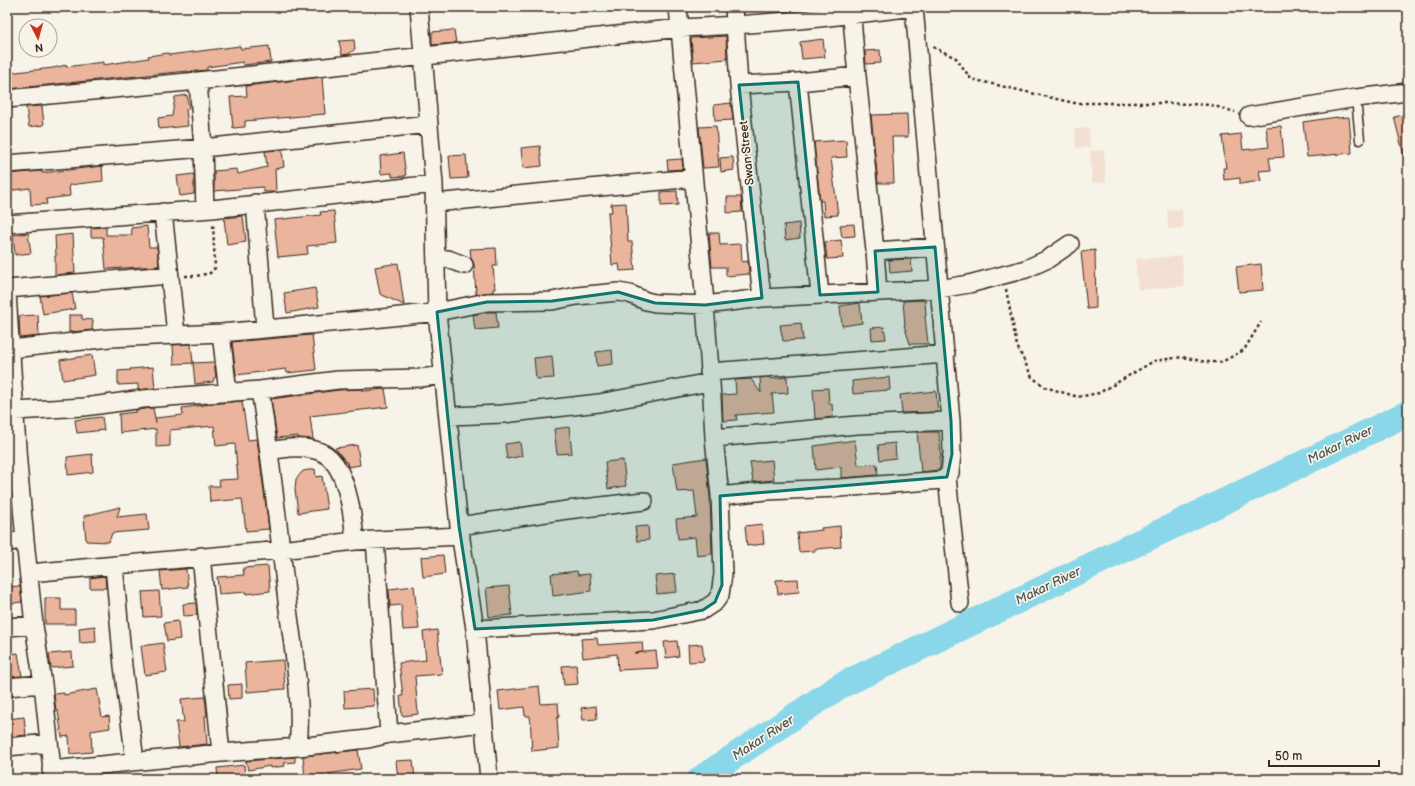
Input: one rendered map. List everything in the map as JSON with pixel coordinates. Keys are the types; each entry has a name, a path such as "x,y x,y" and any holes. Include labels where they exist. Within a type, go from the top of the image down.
{"street":[{"path":"419,7 434,184 438,312 460,531 475,629 488,779"},
{"path":"475,629 653,620 703,610 715,602 720,594 722,585 723,543 720,496 714,438 705,304 678,7"},
{"name":"Swan Street","path":"734,7 740,85 762,298"},
{"path":"7,99 198,81 680,28 736,26 852,11 914,7 946,354 951,421 952,454 950,473 943,480 839,488 766,491 720,496"},
{"path":"852,11 878,292"},
{"path":"740,85 798,82 857,76"},
{"path":"198,81 209,209"},
{"path":"798,82 820,295"},
{"path":"1249,116 1356,98 1408,92"},
{"path":"7,164 203,148 429,124"},
{"path":"434,203 693,178"},
{"path":"7,224 209,209 434,184"},
{"path":"255,204 266,328"},
{"path":"163,212 176,334"},
{"path":"11,349 110,338 221,333 438,312 487,302 552,301 577,296 618,292 630,294 655,303 705,304 762,298 939,289 969,284 1026,269 1048,259 1070,244"},
{"path":"875,251 935,247"},
{"path":"436,260 448,259 464,265"},
{"path":"7,289 169,275"},
{"path":"7,293 11,349 13,464 26,540 34,624 43,684 52,774 135,761 298,747 483,723"},
{"path":"221,333 228,393"},
{"path":"449,416 503,414 599,403 710,377 946,354"},
{"path":"12,404 68,409 143,400 260,390 338,380 420,378 444,375"},
{"path":"260,390 269,450 298,698 300,720 298,747"},
{"path":"714,438 857,425 951,421"},
{"path":"269,450 288,447 308,449 322,453 332,460 340,475 351,503 355,540"},
{"path":"947,477 960,603"},
{"path":"29,573 201,556 281,550 355,540 375,540 460,531 600,506 644,501"},
{"path":"7,542 26,540"},
{"path":"375,540 389,734"},
{"path":"201,556 220,753"},
{"path":"114,565 123,666 135,761"},
{"path":"7,627 34,624"},
{"path":"7,687 43,684"},
{"path":"7,747 49,743"}],"lane":[{"path":"1356,98 1360,140"}],"path":[{"path":"917,38 956,58 970,79 1074,103 1165,103 1210,105 1249,116"},
{"path":"169,275 196,276 210,273 215,268 209,209"},
{"path":"1003,275 1017,346 1032,377 1045,387 1078,397 1099,393 1154,361 1182,357 1206,362 1222,362 1244,350 1261,322"}],"highlighted area":[{"path":"798,82 820,295 878,292 875,251 935,247 951,421 952,454 947,477 720,496 722,585 715,602 703,610 653,620 475,629 459,526 437,312 487,302 552,301 618,292 655,303 705,305 762,298 739,85"}],"shaded area":[{"path":"1089,128 1090,147 1076,148 1075,129"},
{"path":"1104,150 1106,182 1092,183 1090,151"},
{"path":"1182,209 1183,228 1168,229 1167,210"},
{"path":"1182,256 1184,286 1138,290 1135,259"}],"building":[{"path":"454,30 456,43 432,45 432,32"},
{"path":"726,36 727,59 693,62 691,38"},
{"path":"823,39 825,57 802,59 800,42"},
{"path":"354,40 355,49 349,54 342,55 339,41"},
{"path":"240,46 241,49 269,46 271,62 243,65 243,62 207,67 207,70 7,89 7,73 53,68 66,65 66,67 103,62 103,65 149,58 148,56 168,53 169,55"},
{"path":"880,50 881,63 866,64 865,51"},
{"path":"322,77 325,114 245,121 245,127 233,128 230,97 247,96 246,86"},
{"path":"187,95 189,108 186,109 188,126 159,129 158,118 172,116 175,97"},
{"path":"731,103 733,120 715,121 714,105"},
{"path":"42,106 44,125 29,127 26,107"},
{"path":"907,114 908,137 892,137 894,183 878,183 871,115"},
{"path":"1408,114 1408,155 1404,156 1394,117"},
{"path":"1337,117 1349,117 1352,153 1307,157 1303,122"},
{"path":"716,126 719,167 703,168 699,127"},
{"path":"1281,126 1284,157 1269,158 1271,170 1259,171 1261,181 1240,184 1240,178 1224,180 1223,168 1226,168 1222,136 1241,134 1243,150 1269,147 1266,127"},
{"path":"846,140 847,157 831,158 838,215 824,216 823,201 820,201 814,142"},
{"path":"540,146 542,166 523,168 521,148"},
{"path":"282,150 284,167 275,169 276,192 264,192 263,187 214,191 214,171 237,169 238,174 267,167 265,151"},
{"path":"403,153 406,176 392,177 392,173 381,174 380,156"},
{"path":"466,155 468,178 451,179 449,156"},
{"path":"733,157 734,170 721,172 720,158"},
{"path":"682,159 683,169 668,170 667,160"},
{"path":"102,166 103,181 69,185 70,196 46,199 47,204 31,205 30,188 7,191 7,174 42,171 42,173"},
{"path":"194,174 194,194 180,196 177,176"},
{"path":"677,191 678,205 661,206 661,192"},
{"path":"727,197 741,197 742,212 727,213"},
{"path":"626,203 628,242 632,242 635,270 620,271 619,264 612,265 608,212 612,212 611,204"},
{"path":"334,211 337,243 307,246 308,254 278,257 274,220 321,215 320,212"},
{"path":"243,216 246,242 227,245 224,218"},
{"path":"799,223 800,238 785,240 784,225"},
{"path":"854,224 855,236 842,237 840,225"},
{"path":"147,226 149,247 157,247 159,266 106,269 103,237 91,237 91,228 106,227 106,235 132,235 131,228"},
{"path":"28,233 31,253 15,255 13,235"},
{"path":"709,233 719,233 720,245 741,244 742,262 748,261 749,274 726,276 726,267 712,267"},
{"path":"73,234 75,273 55,275 55,236"},
{"path":"841,240 843,258 827,259 825,242"},
{"path":"496,248 497,266 493,266 495,289 493,289 493,292 476,294 474,264 471,258 470,249"},
{"path":"1095,250 1096,308 1087,309 1081,252"},
{"path":"911,259 912,271 890,273 889,260"},
{"path":"398,263 404,305 380,294 375,267"},
{"path":"1261,264 1263,290 1239,292 1236,267"},
{"path":"315,288 319,307 287,313 284,293"},
{"path":"72,293 75,309 43,314 40,296"},
{"path":"925,300 928,344 910,344 904,325 903,301"},
{"path":"860,303 862,323 842,326 840,306"},
{"path":"496,312 498,328 475,330 473,315"},
{"path":"38,315 39,336 20,338 19,316"},
{"path":"69,315 82,315 82,319 93,320 92,330 69,332"},
{"path":"801,323 803,340 783,341 780,325"},
{"path":"884,327 886,339 872,340 871,328"},
{"path":"312,335 316,370 287,373 286,369 236,375 232,342"},
{"path":"191,344 193,363 174,364 173,345"},
{"path":"612,350 613,364 597,366 596,352"},
{"path":"92,355 95,375 63,380 60,360"},
{"path":"552,356 554,378 536,379 534,358"},
{"path":"214,362 216,377 214,378 213,382 195,384 193,363"},
{"path":"153,367 155,388 138,390 138,384 118,385 118,371"},
{"path":"770,377 770,379 787,377 788,393 772,394 774,412 736,415 737,420 723,421 722,395 736,394 735,380 751,379 761,393 760,378"},
{"path":"889,377 890,390 853,394 852,381"},
{"path":"828,388 829,404 832,404 833,417 815,419 813,389"},
{"path":"363,389 363,391 385,389 388,407 310,416 313,439 298,438 298,436 277,438 271,399 339,390"},
{"path":"936,391 938,412 902,413 900,395"},
{"path":"242,401 248,440 257,439 269,529 246,531 242,499 210,502 209,486 220,486 219,480 238,479 235,444 216,446 214,426 170,430 170,446 156,447 156,429 120,433 119,414 153,408 155,418 183,415 182,408"},
{"path":"102,417 104,430 77,433 75,420"},
{"path":"569,427 572,453 557,454 554,429"},
{"path":"917,432 939,432 941,457 939,470 921,472"},
{"path":"855,440 858,465 877,464 878,475 841,478 841,467 816,470 814,446"},
{"path":"520,442 522,456 507,459 505,444"},
{"path":"895,443 896,458 880,460 878,445"},
{"path":"357,445 360,465 348,467 347,462 335,448"},
{"path":"92,454 93,472 68,475 67,457"},
{"path":"706,458 710,497 712,554 697,556 695,537 678,539 676,519 697,517 694,491 677,492 673,463"},
{"path":"623,460 626,486 608,489 605,462"},
{"path":"772,460 774,480 753,482 750,462"},
{"path":"315,469 316,477 322,476 327,509 298,513 295,489 296,479 303,471"},
{"path":"120,507 117,517 147,514 149,530 112,533 109,542 86,541 84,516"},
{"path":"762,524 764,544 747,546 745,526"},
{"path":"648,526 649,540 637,541 635,527"},
{"path":"840,526 841,547 799,552 797,533"},
{"path":"443,555 445,574 423,577 421,557"},
{"path":"268,566 270,591 246,594 246,592 219,594 217,577 244,575 243,568"},
{"path":"186,569 188,587 162,590 160,571"},
{"path":"577,571 578,575 590,574 591,591 553,596 551,574"},
{"path":"675,574 677,592 657,594 655,576"},
{"path":"105,576 106,588 90,588 90,578"},
{"path":"798,579 799,592 778,594 776,580"},
{"path":"20,586 22,602 7,604 7,587"},
{"path":"414,586 419,629 403,630 401,605 390,606 389,589"},
{"path":"509,586 512,615 489,617 486,588"},
{"path":"159,591 161,616 144,617 142,592"},
{"path":"45,598 61,598 61,610 75,610 75,624 45,624"},
{"path":"196,603 197,615 184,616 183,604"},
{"path":"178,621 180,639 167,641 164,623"},
{"path":"95,626 96,642 80,643 79,628"},
{"path":"437,630 442,674 415,676 418,714 402,716 400,696 403,696 399,663 426,660 423,632"},
{"path":"597,638 598,645 642,642 643,652 634,653 656,651 658,668 618,670 617,654 583,658 581,639"},
{"path":"677,641 679,656 666,658 664,642"},
{"path":"163,643 167,672 145,675 141,646"},
{"path":"702,644 704,661 689,662 688,645"},
{"path":"72,652 73,666 51,668 49,654"},
{"path":"18,653 22,676 7,677 7,654"},
{"path":"283,660 285,689 247,692 245,663"},
{"path":"576,665 578,684 564,685 562,666"},
{"path":"242,684 242,698 229,699 228,685"},
{"path":"539,686 541,704 558,703 559,717 557,718 559,748 532,751 530,716 525,716 524,707 500,710 498,691"},
{"path":"97,689 102,717 109,716 110,728 91,731 92,752 70,754 69,736 62,737 54,694 64,693 64,695"},
{"path":"373,689 374,706 345,708 344,691"},
{"path":"205,697 207,744 179,747 176,722 184,722 181,699"},
{"path":"596,706 597,719 583,720 581,708"},
{"path":"24,717 26,735 9,737 7,719"},
{"path":"358,750 361,769 327,774 327,777 305,779 303,756"},
{"path":"295,757 295,762 284,763 285,766 270,768 270,766 248,770 246,761"},
{"path":"413,760 415,778 398,779 396,761"},
{"path":"244,765 245,779 218,779 217,768"}],"waterway":[{"name":"Makar River","path":"700,779 840,686 1408,413"}]}
